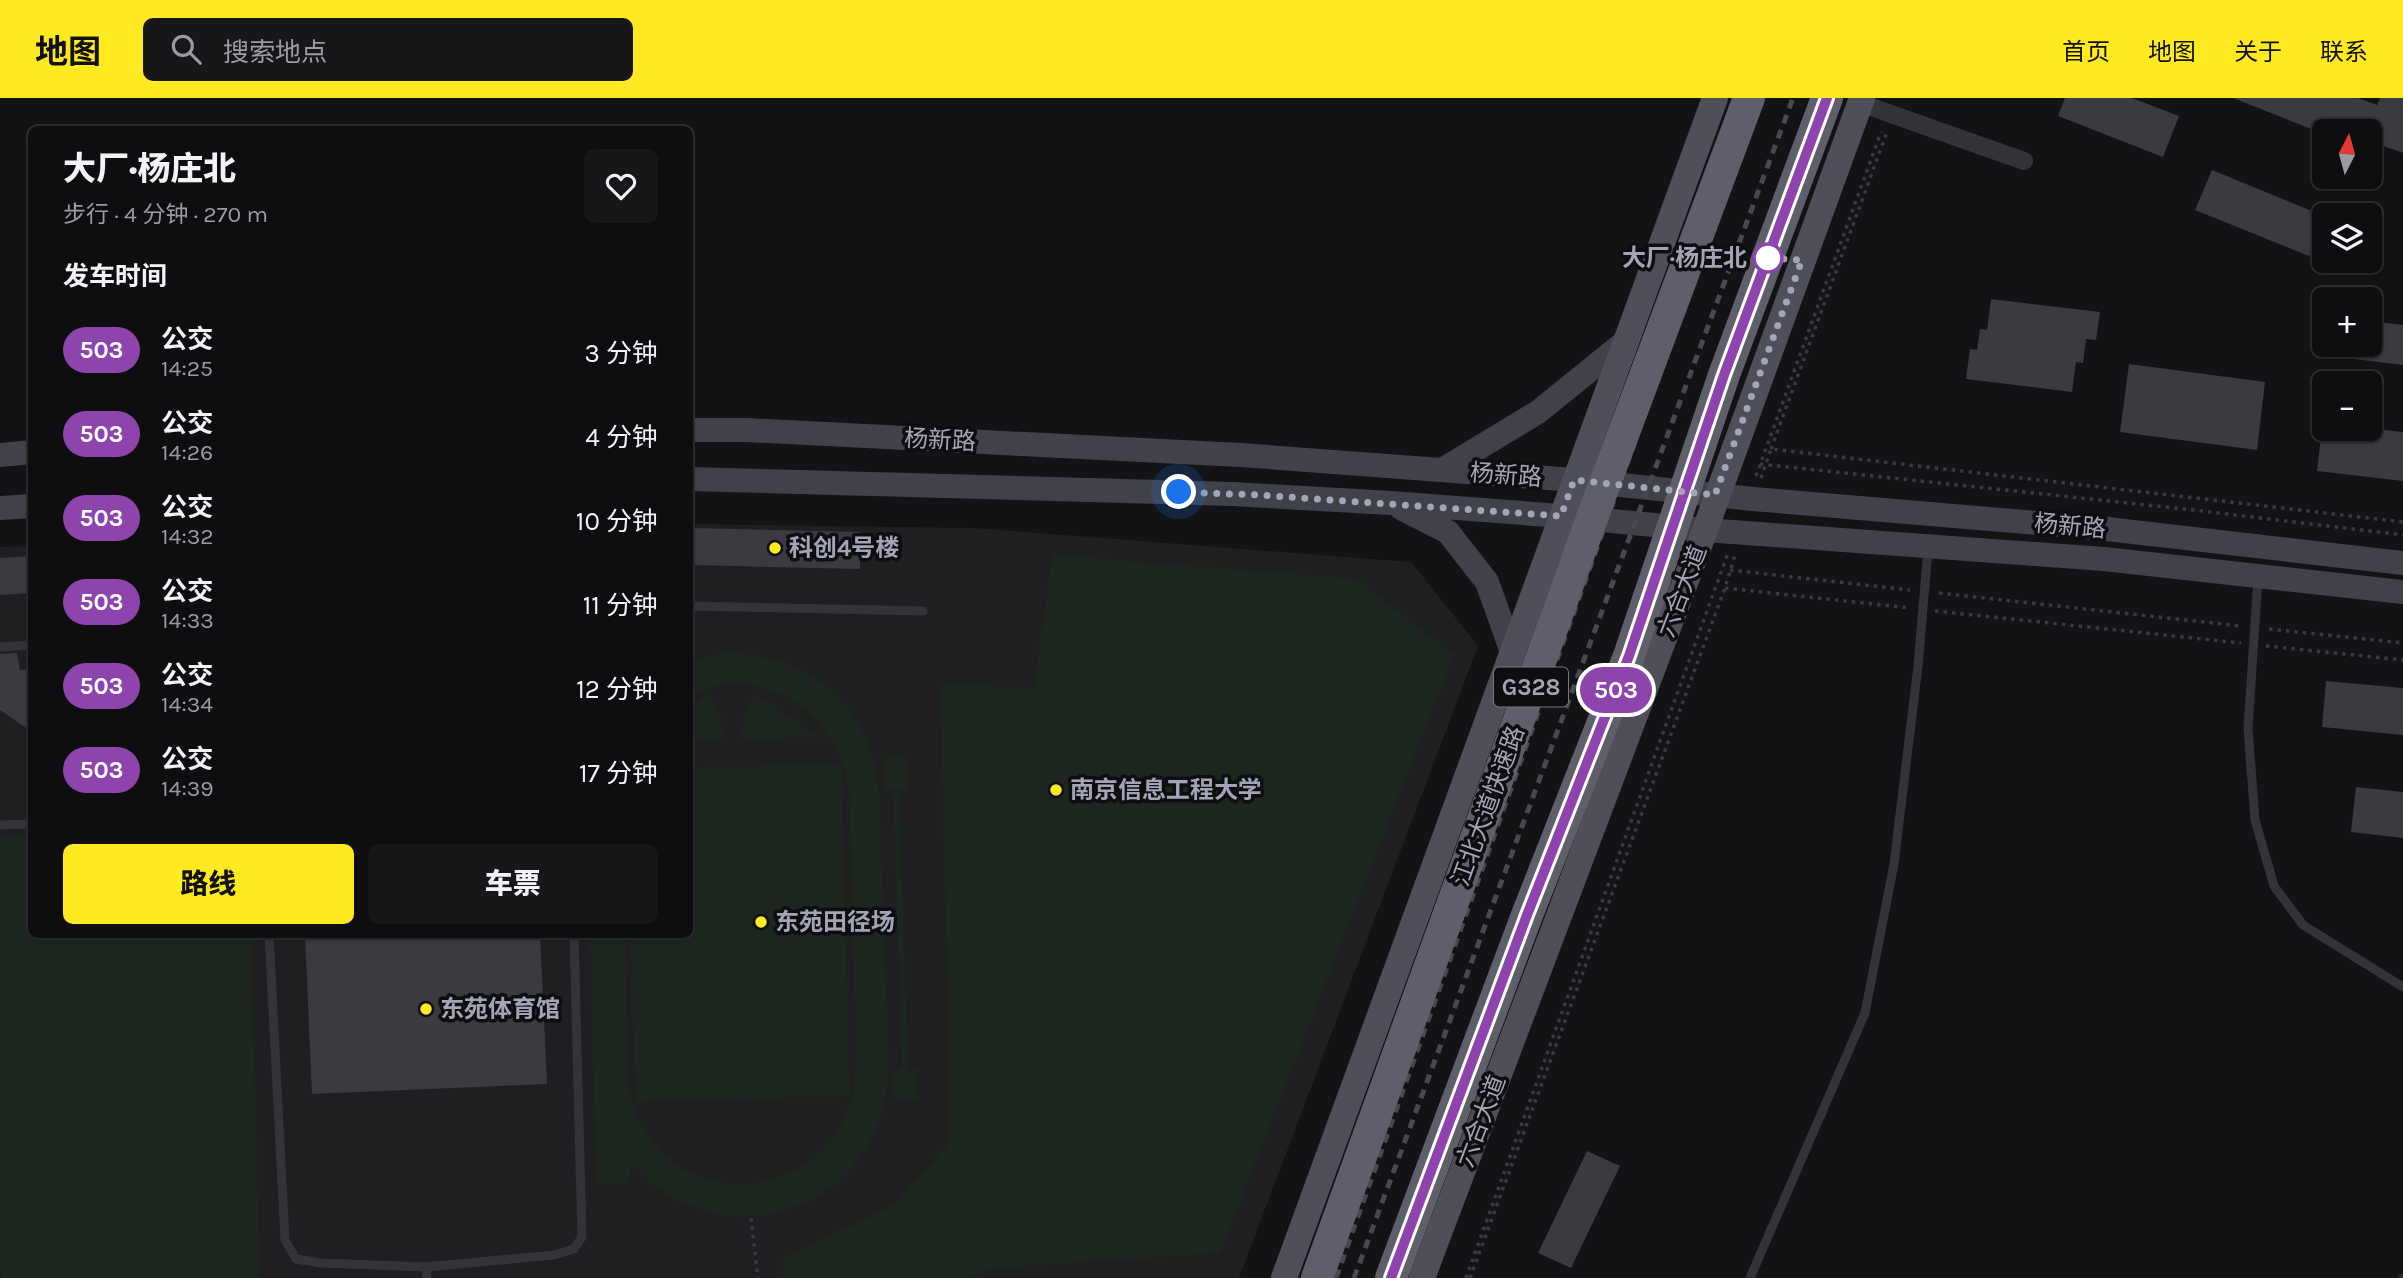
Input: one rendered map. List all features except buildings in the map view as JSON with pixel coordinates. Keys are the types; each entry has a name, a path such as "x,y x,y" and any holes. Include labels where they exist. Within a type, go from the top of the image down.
{"highway":[{"name":"江北大道快速路","path":"1291,1274 1596,507 1749,98"},
{"path":"1391,1278 1527,915 1629,656 1724,375 1827,98"}],"main road":[{"name":"G328","path":"1291,1274 1561,516 1715,98"},
{"name":"六合大道","path":"1422,1278 1704,530 1861,101"}],"street":[{"path":"1861,101 2024,161"},
{"path":"1443,470 1538,412 1627,340"},
{"name":"杨新路","path":"693,430 746,430 1241,455 1574,480 1750,499 2107,529 2403,563"},
{"path":"0,455 28,452"},
{"name":"杨新路","path":"693,479 1233,494 1391,503 1739,533 2104,559 2403,592"},
{"path":"1391,503 1448,532 1487,582 1512,652"},
{"path":"0,509 28,506"}],"lane":[{"path":"1750,1278 1865,1013 1894,864 1929,546"},
{"path":"2259,575 2248,728 2255,820 2274,886 2302,925 2403,987"},
{"path":"693,606 923,611"},
{"path":"0,647 28,645"},
{"path":"0,825 28,824"},
{"path":"269,938 285,1240 296,1259 321,1263 426,1267 554,1255 574,1249 582,1237 574,938"},
{"path":"426,1267 427,1278"}],"path":[{"path":"1763,465 1891,114"},
{"path":"1750,499 1891,114"},
{"path":"1771,449 2403,522"},
{"path":"1763,465 2194,510 2403,535"},
{"path":"1468,1278 1722,570 1739,533"},
{"path":"1468,1278 1725,588 1739,533"},
{"path":"1722,570 2403,643"},
{"path":"1725,588 2403,660"},
{"path":"751,1218 758,1278"}],"shaded area":[{"name":"南京信息工程大学","path":"693,524 974,528 1411,562 1478,646 1239,1278 0,1278 0,547 28,546 28,938 693,938"},
{"path":"1052,555 1356,579 1454,655 1220,1253 993,1268 968,1278 783,1278 783,1259 894,1205 949,1144 940,684 1034,688"},
{"path":"719,654 751,655 780,662 806,673 829,689 848,709 863,733 873,761 879,792 889,1065 881,1114 861,1155 831,1187 794,1207 753,1216 710,1212 668,1195 630,1162 630,1183 596,1184 590,938 625,938 630,1089 642,1125 668,1158 700,1177 735,1185 771,1180 803,1165 830,1141 849,1107 856,1066 849,793 843,765 831,739 815,718 795,702 772,691 746,685 719,686 693,693 693,659"},
{"path":"755,693 819,737 740,739 744,715"},
{"path":"709,694 720,715 724,739 693,740 693,707"},
{"path":"883,758 908,758 908,789 899,789 908,1069 917,1069 918,1099 893,1100 892,1070 902,1069 893,790 884,789"},
{"path":"841,764 850,1096 635,1102 631,938 693,938 693,768"},
{"path":"0,837 28,837 28,938 251,938 260,1278 2,1278"}],"railway":[{"path":"1336,1278 1677,324 1762,98"},
{"path":"1354,1278 1793,98"}],"bus line":[{"name":"503","path":"1391,1278 1527,915 1629,656 1724,375 1827,98"}],"place":[{"name":"大厂·杨庄北","path":"1768,258"},
{"name":"科创4号楼","path":"775,548"},
{"name":"南京信息工程大学","path":"1056,790"},
{"name":"东苑田径场","path":"761,922"},
{"name":"东苑体育馆","path":"426,1009"}],"route":[{"path":"1179,492 1391,503 1561,516 1574,480 1715,495 1802,260 1768,258"}]}
